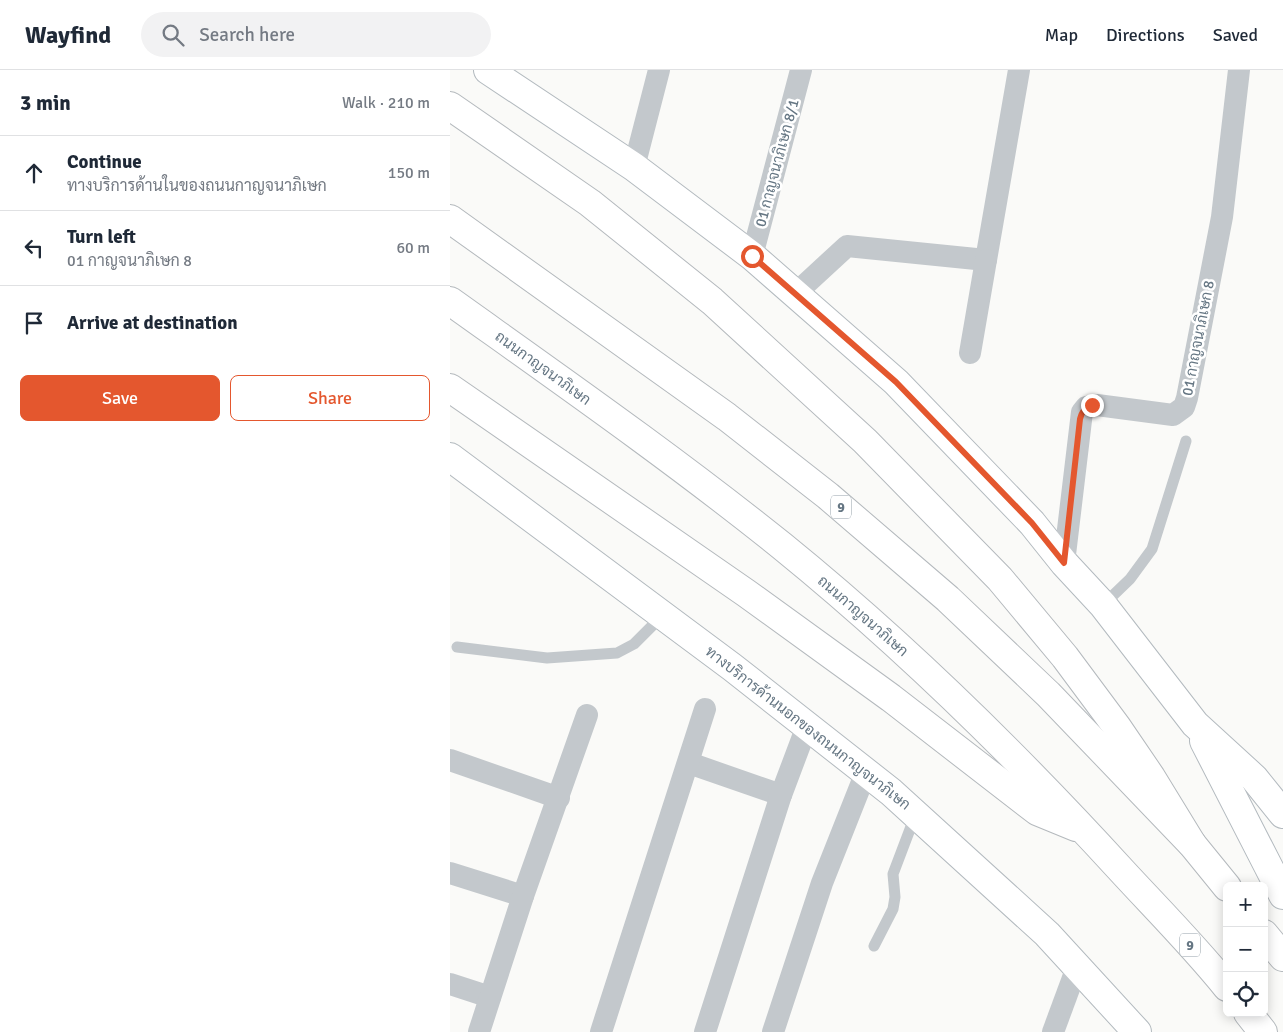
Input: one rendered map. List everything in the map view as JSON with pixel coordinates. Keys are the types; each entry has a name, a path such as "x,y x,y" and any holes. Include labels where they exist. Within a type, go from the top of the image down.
{"main road":[{"path":"501,74 634,167 752,256 896,382 1032,523 1064,563 1102,605 1195,724 1254,778 1283,814"},
{"path":"450,106 590,203 712,301 864,442 1000,579 1065,656 1117,726 1192,844"},
{"name":"9","path":"450,219 726,416 828,496 948,599 1048,694 1192,844 1223,882"},
{"name":"ถนนกาญจนาภิเษก","path":"450,301 682,469 782,547 907,654 999,741 1085,830 1223,983"},
{"path":"450,388 776,615 891,698 1038,811 1085,830"},
{"name":"ทางบริการด้านนอกของถนนกาญจนาภิเษก","path":"450,457 663,615 866,772 916,814 1047,934 1137,1032"},
{"path":"1195,724 1283,895"},
{"path":"1268,939 1283,956"},
{"path":"1251,1017 1263,1032"}],"street":[{"path":"634,167 659,70"},
{"name":"01 กาญจนาภิเษก 8/1","path":"752,256 801,70"},
{"path":"970,353 1019,70"},
{"name":"01 กาญจนาภิเษก 8","path":"1064,563 1082,412 1086,407 1097,404 1173,415 1184,407 1222,217 1239,70"},
{"path":"796,294 847,246 986,260"},
{"path":"601,1032 705,709"},
{"path":"479,1032 523,896 587,715"},
{"path":"705,1032 782,795 807,726"},
{"path":"450,760 559,798"},
{"path":"689,762 782,795"},
{"path":"773,1032 822,883 866,772"},
{"path":"450,872 523,896"},
{"path":"1053,1032 1077,967"},
{"path":"450,984 490,998"}],"lane":[{"path":"1102,605 1130,578 1152,549 1186,441"},
{"path":"457,647 547,658 617,653 634,644 663,615"},
{"path":"874,946 893,909 895,897 893,874 916,814"}],"route":[{"path":"752,256 896,382 1032,523 1064,563 1080,419 1086,407 1092,405"}]}
